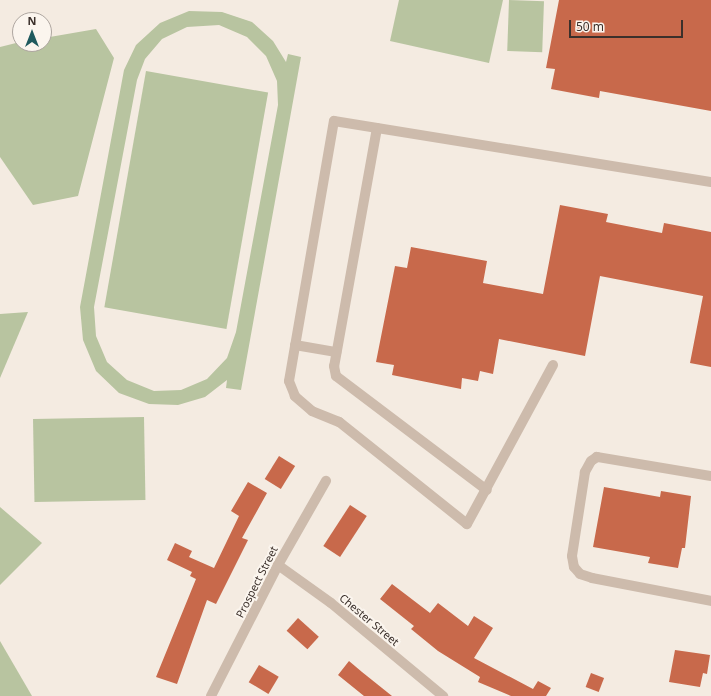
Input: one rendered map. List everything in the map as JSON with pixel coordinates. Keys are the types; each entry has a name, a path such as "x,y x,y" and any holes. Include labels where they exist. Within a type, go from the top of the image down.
{"street":[{"path":"553,365 487,490 467,524 339,422 312,410 295,396 289,380 334,121 711,182"},
{"path":"377,128 336,352 336,376 487,490"},
{"path":"295,345 336,352"},
{"path":"711,476 597,457 591,461 586,472 572,556 574,567 580,574 592,578 711,601"},
{"name":"Prospect Street","path":"211,696 278,565 326,481"},
{"name":"Chester Street","path":"278,565 331,603 443,696"}],"green space":[{"path":"399,0 503,0 489,63 390,41"},
{"path":"509,0 544,1 542,52 507,51"},
{"path":"189,11 222,12 252,22 273,41 286,62 288,54 301,57 241,390 226,388 227,380 205,397 178,405 149,404 119,393 96,371 83,340 80,307 124,70 136,45 160,23","holes":["219,25 247,37 266,56 277,81 278,105 236,332 227,358 207,379 181,390 154,391 127,380 107,362 96,336 94,307 137,80 145,59 162,39 187,27"]},
{"path":"96,29 114,58 78,196 33,205 0,157 0,47 12,44 12,52 52,52 52,37"},
{"path":"146,71 268,93 226,329 104,307"},
{"path":"28,312 0,378 0,314"},
{"path":"144,417 145,500 34,502 33,419"},
{"path":"0,507 42,543 0,585"},
{"path":"0,641 32,696 0,696"}],"building":[{"path":"559,0 711,0 711,111 600,91 599,98 551,89 555,69 546,68"},
{"path":"560,205 608,214 606,222 662,233 664,223 711,232 711,367 690,363 703,296 600,276 585,356 499,339 493,374 480,371 478,381 462,378 461,389 392,375 394,365 376,362 395,266 407,268 411,247 487,261 483,283 543,294"},
{"path":"279,456 295,466 281,489 265,479"},
{"path":"248,482 267,493 242,538 248,540 216,604 207,600 177,684 156,677 196,579 190,576 192,572 167,560 175,543 192,551 189,557 214,568 239,516 231,511"},
{"path":"604,487 660,497 661,491 691,496 685,548 682,548 678,568 648,563 650,557 593,547"},
{"path":"350,505 367,516 340,557 323,546"},
{"path":"392,584 430,613 438,603 468,626 474,616 493,628 474,658 533,689 538,681 551,688 546,696 511,696 478,682 480,677 438,651 411,629 414,626 380,599"},
{"path":"298,618 319,637 307,649 287,631"},
{"path":"675,650 710,655 707,674 703,673 700,687 669,682"},
{"path":"349,661 392,696 364,696 338,675"},
{"path":"259,665 279,677 268,694 249,682"},
{"path":"591,673 604,678 599,692 586,687"}]}
